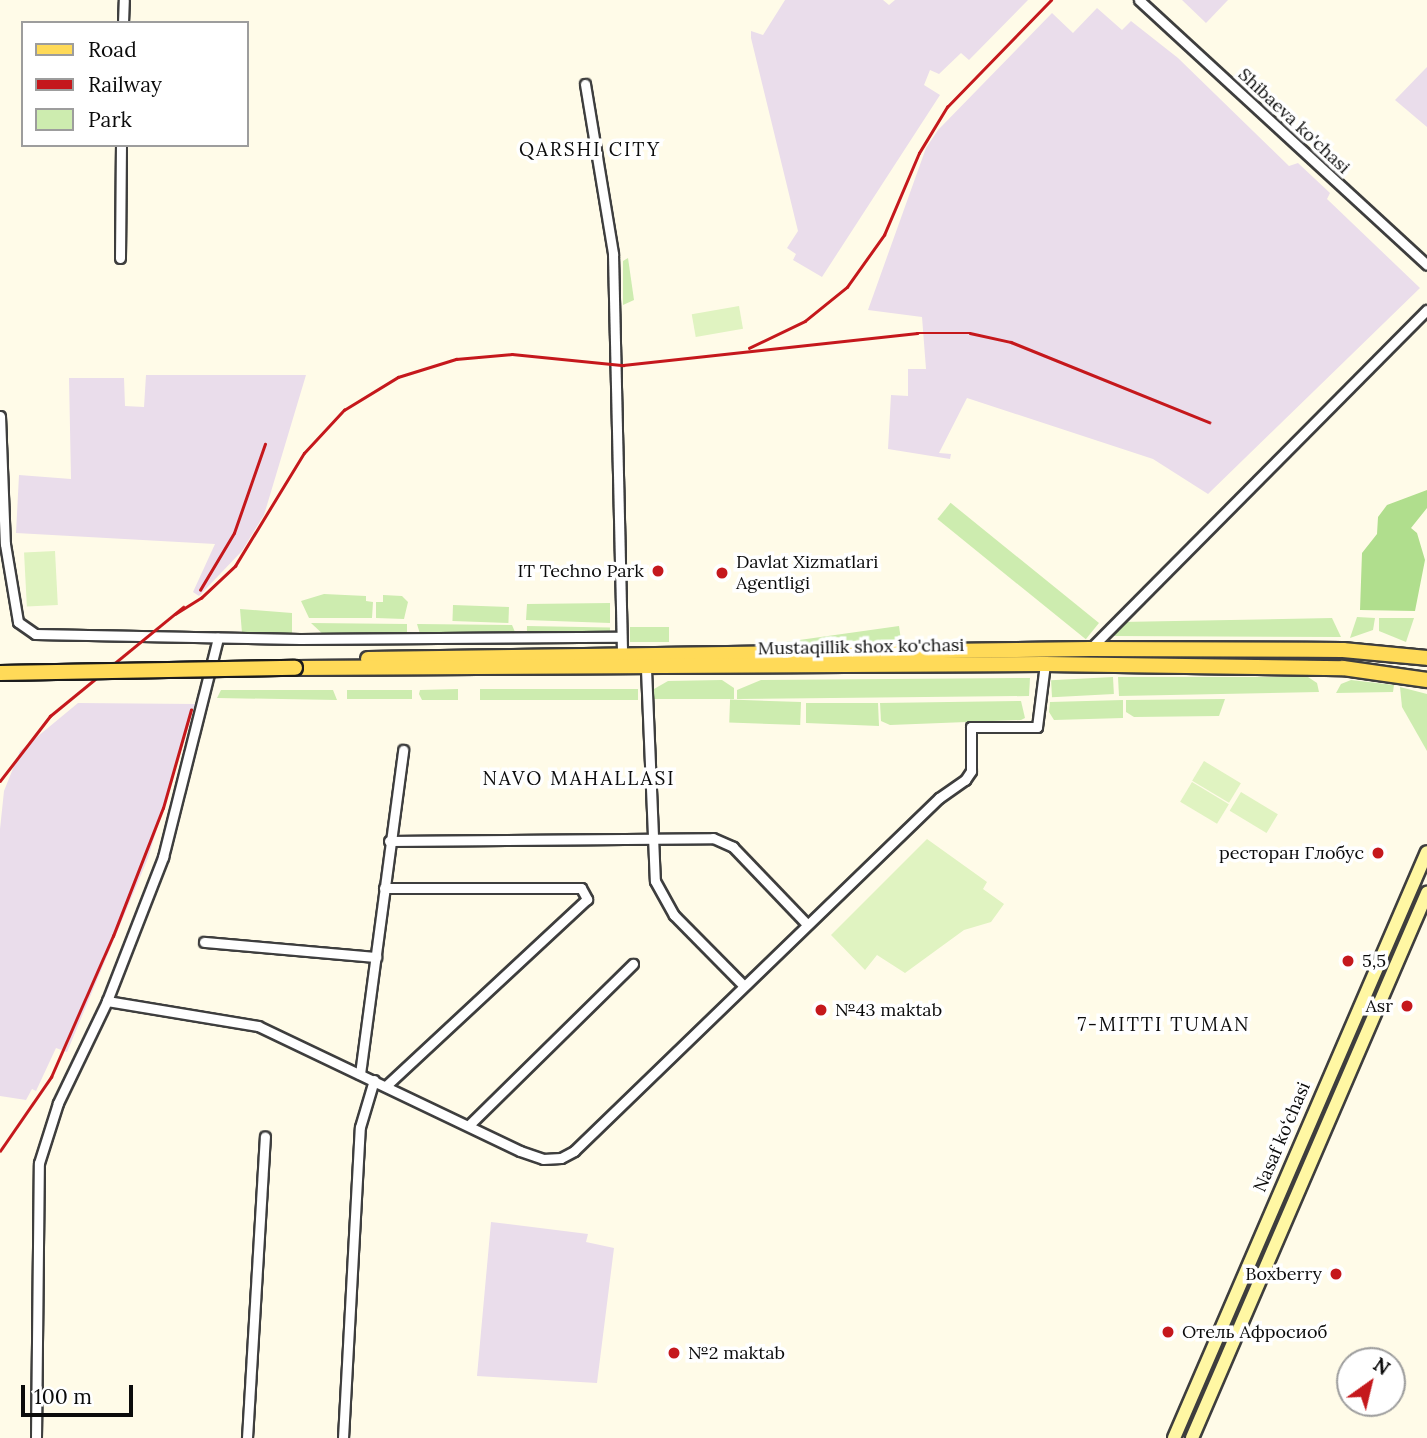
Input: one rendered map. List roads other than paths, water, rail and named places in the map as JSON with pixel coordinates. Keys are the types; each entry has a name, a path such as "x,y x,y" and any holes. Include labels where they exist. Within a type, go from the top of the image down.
{"main road":[{"name":"Mustaqillik shox ko'chasi","path":"295,664 511,663 646,668 1045,657 1090,649 1408,654 1427,658"},
{"path":"1408,654 1427,651"},
{"name":"Mustaqillik shox ko'chasi","path":"511,663 622,654 1045,657 1075,664 1343,668 1427,680"},
{"path":"0,665 295,664"},
{"path":"0,673 295,664"},
{"name":"Nasaf ko‘chasi","path":"1174,1438 1427,852"},
{"name":"Nasaf ko‘chasi","path":"1192,1438 1427,893"}],"street":[{"path":"123,21 124,0"},
{"name":"Shibaeva ko'chasi","path":"1139,0 1427,265"},
{"path":"585,83 613,254 622,654"},
{"path":"120,258 121,147"},
{"path":"1075,664 1427,310"},
{"path":"0,416 5,544 18,622 35,634 218,638 621,637"},
{"path":"36,1438 39,1163 62,1095 107,1001 163,858 218,638"},
{"path":"107,1001 258,1026 542,1159 574,1151 806,923 939,798 965,780 971,771 971,727 1037,727 1045,657"},
{"path":"646,668 649,837 655,881 664,899 742,984"},
{"path":"360,1074 403,750"},
{"path":"389,841 713,838 733,847 806,923"},
{"path":"384,888 581,888 587,899 386,1086"},
{"path":"204,942 376,957"},
{"path":"469,1125 633,964"},
{"path":"343,1438 360,1127 374,1080"},
{"path":"247,1438 265,1137"}],"railway":[{"path":"749,348 805,321 847,287 884,235 919,153 947,107 1051,0"},
{"path":"175,614 201,598 235,566 304,453 344,410 398,377 456,359 512,354 623,365 917,333 970,333 1011,342 1209,422"},
{"path":"200,590 234,533 265,444"},
{"path":"0,781 50,716 183,607"},
{"path":"0,1151 51,1077 113,936 163,808 191,710"}],"place":[{"name":"IT Techno Park","path":"658,571"},
{"name":"Davlat Xizmatlari Agentligi","path":"722,573"},
{"name":"ресторан Глобус","path":"1378,853"},
{"name":"5,5","path":"1348,961"},
{"name":"Asr","path":"1407,1006"},
{"name":"№43 maktab","path":"821,1010"},
{"name":"Boxberry","path":"1336,1274"},
{"name":"Отель Афросиоб","path":"1168,1332"},
{"name":"№2 maktab","path":"674,1353"}],"district":[{"name":"QARSHI CITY","path":"590,150"},
{"name":"NAVO MAHALLASI","path":"579,779"},
{"name":"7-MITTI TUMAN","path":"1164,1025"}]}
